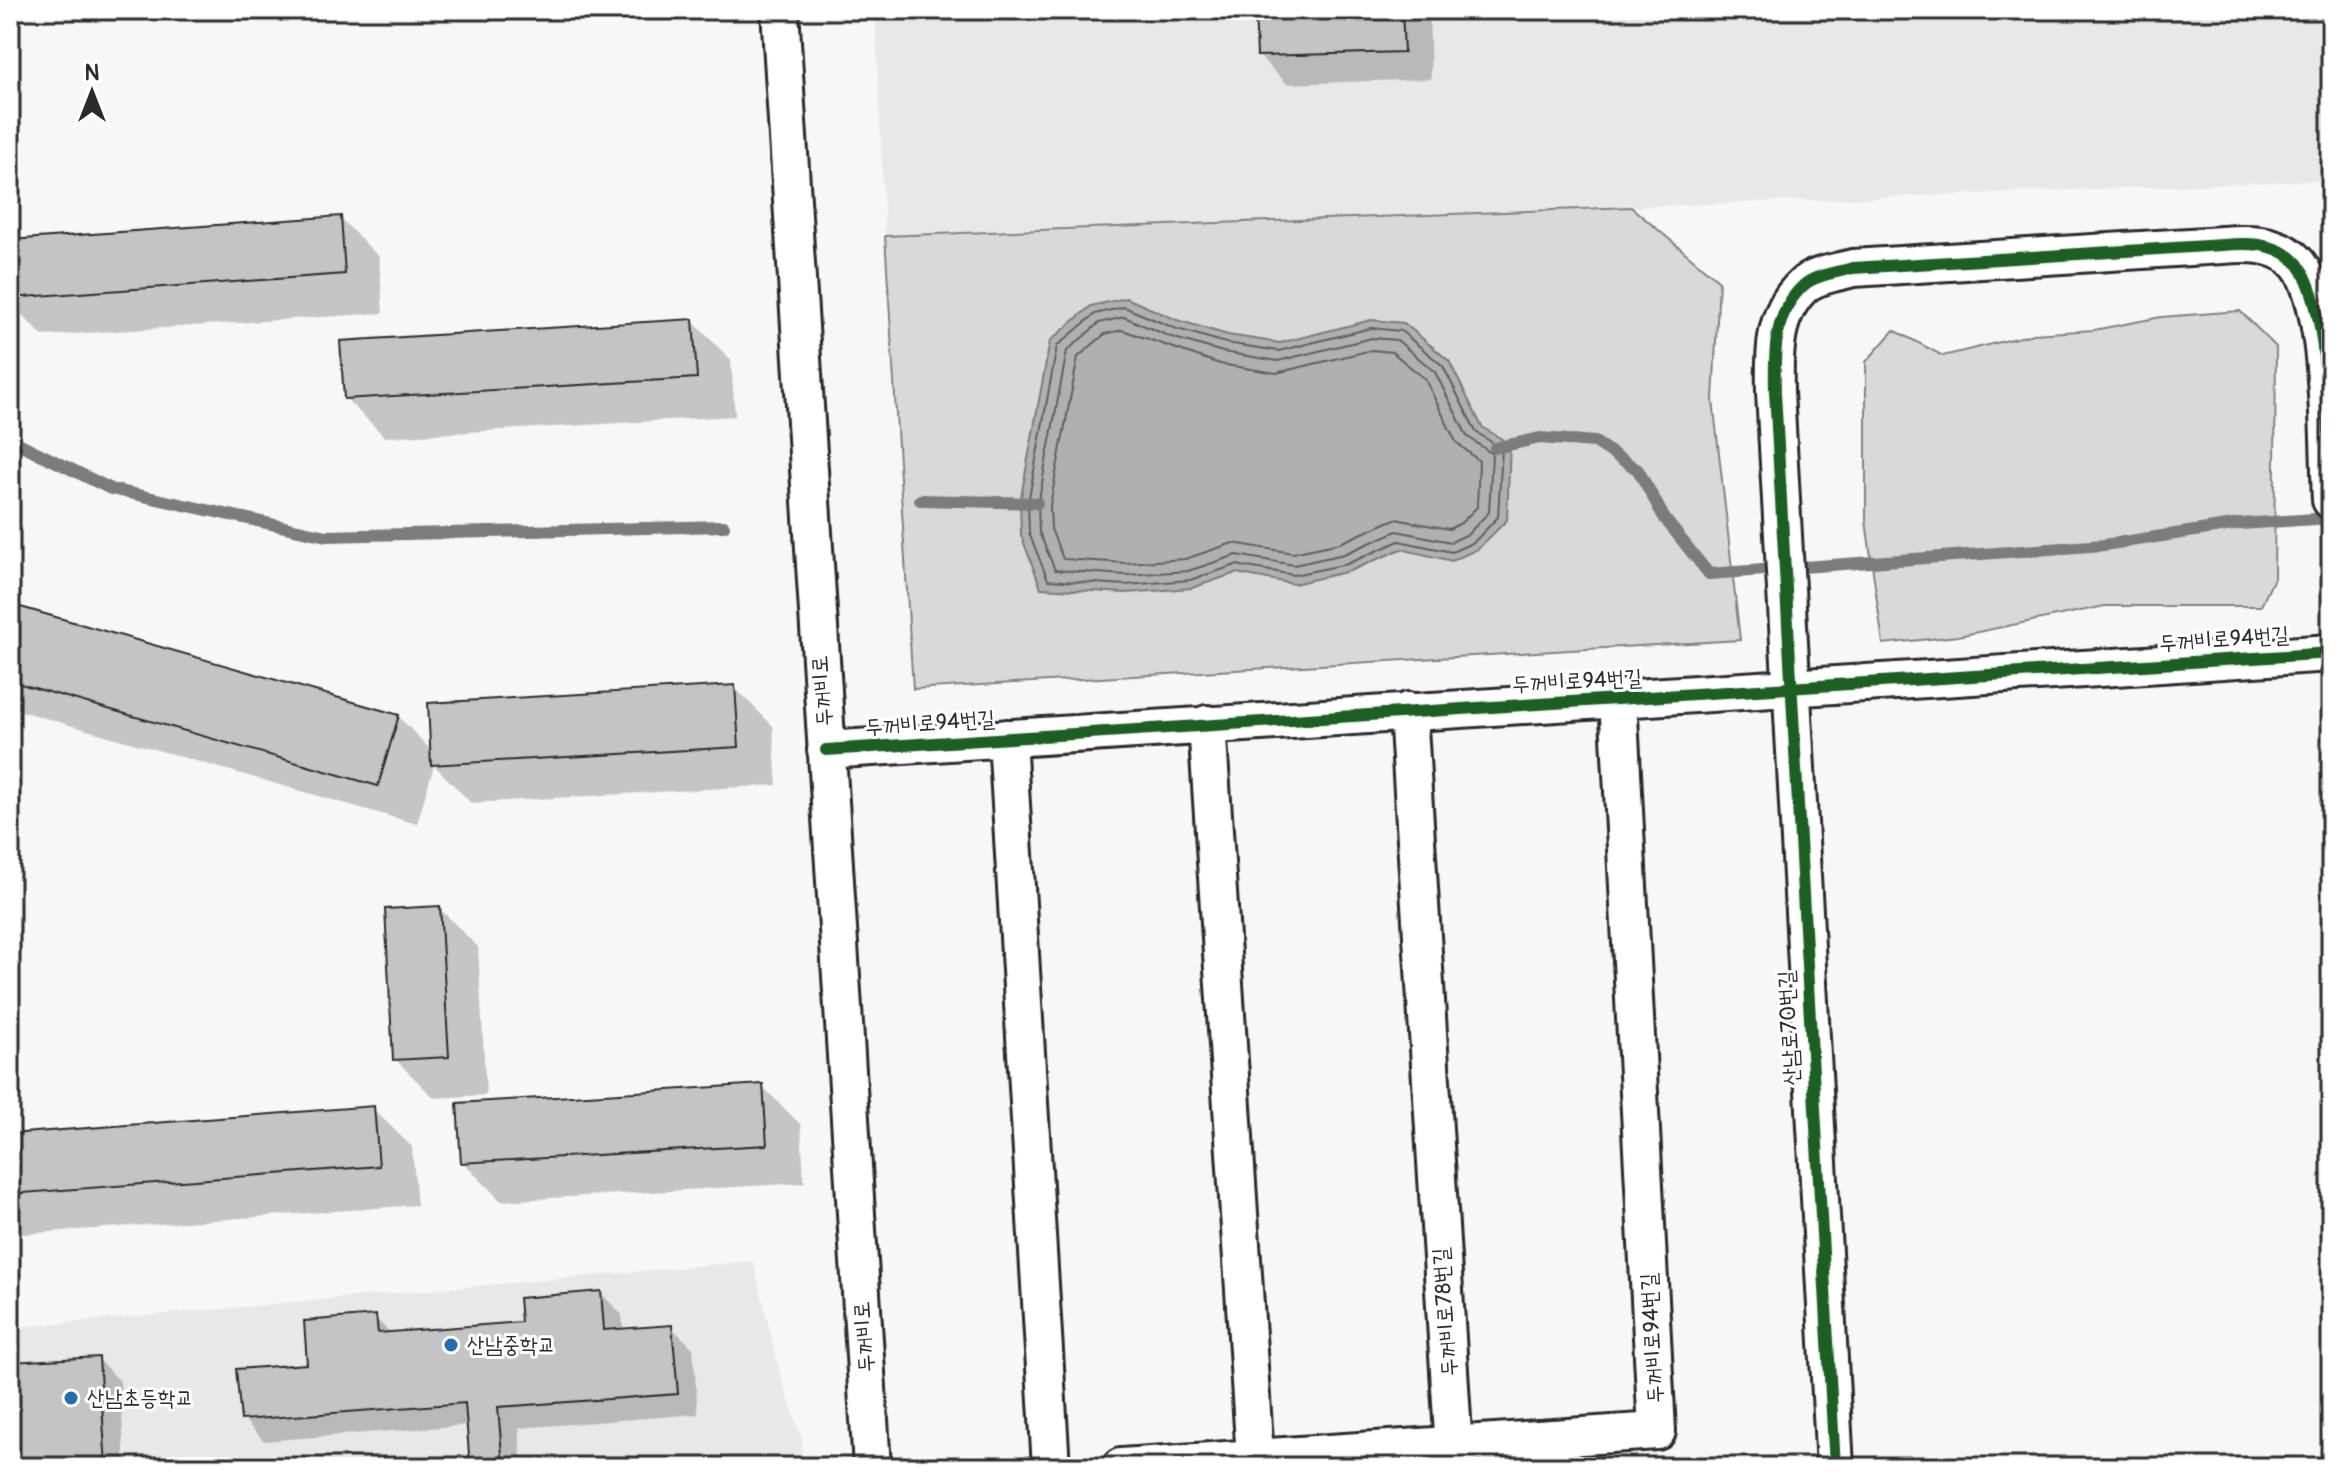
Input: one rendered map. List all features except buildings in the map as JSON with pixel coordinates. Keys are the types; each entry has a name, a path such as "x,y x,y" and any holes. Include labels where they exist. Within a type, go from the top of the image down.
{"street":[{"name":"두꺼비로","path":"780,10 872,1467"},
{"name":"산남로70번길","path":"1835,1467 1789,687 1773,346 1786,308 1806,283 1853,268 2235,244 2270,246 2292,258 2308,276 2319,308 2331,500"},
{"name":"두꺼비로94번길","path":"826,750 2331,653"},
{"name":"두꺼비로94번길","path":"1121,1467 1255,1458 1454,1456 1657,1431 1618,698"},
{"name":"두꺼비로78번길","path":"1408,711 1454,1456"},
{"path":"1207,724 1255,1458"},
{"name":"두꺼비로94번길","path":"1007,738 1051,1467"}],"shaded area":[{"path":"875,10 2331,10 2331,180 885,236"},
{"path":"1631,207 1719,281 1713,400 1740,640 913,689 885,236"},
{"path":"2240,311 2276,347 2274,578 2261,606 2105,606 1958,636 1883,644 1866,521 1866,362 1894,330 1943,356 2033,334 2094,330 2161,317"},
{"name":"산남중학교","path":"753,1261 780,1373 802,1440 803,1467 10,1467 10,1328"}],"water":[{"path":"1126,298 1177,320 1228,335 1280,343 1371,320 1404,323 1449,361 1482,427 1510,444 1507,520 1478,549 1452,561 1401,549 1350,571 1294,584 1236,573 1192,588 1126,593 1041,588 1021,535 1020,502 1050,341 1091,306"}],"waterway":[{"path":"1495,448 1540,438 1595,442 1638,470 1665,519 1709,574 2104,545 2240,524 2331,518"},
{"path":"10,439 111,489 326,536 724,526"},
{"path":"920,500 1037,503"}],"cycle path":[{"path":"1835,1467 1775,392 1776,349 1786,308 1809,282 1853,268 2231,244 2277,249 2293,259 2306,277 2315,303 2326,372 2331,500"},
{"path":"826,750 2331,653"}],"place":[{"name":"산남중학교","path":"451,1345"},
{"name":"산남초등학교","path":"71,1398"}]}
